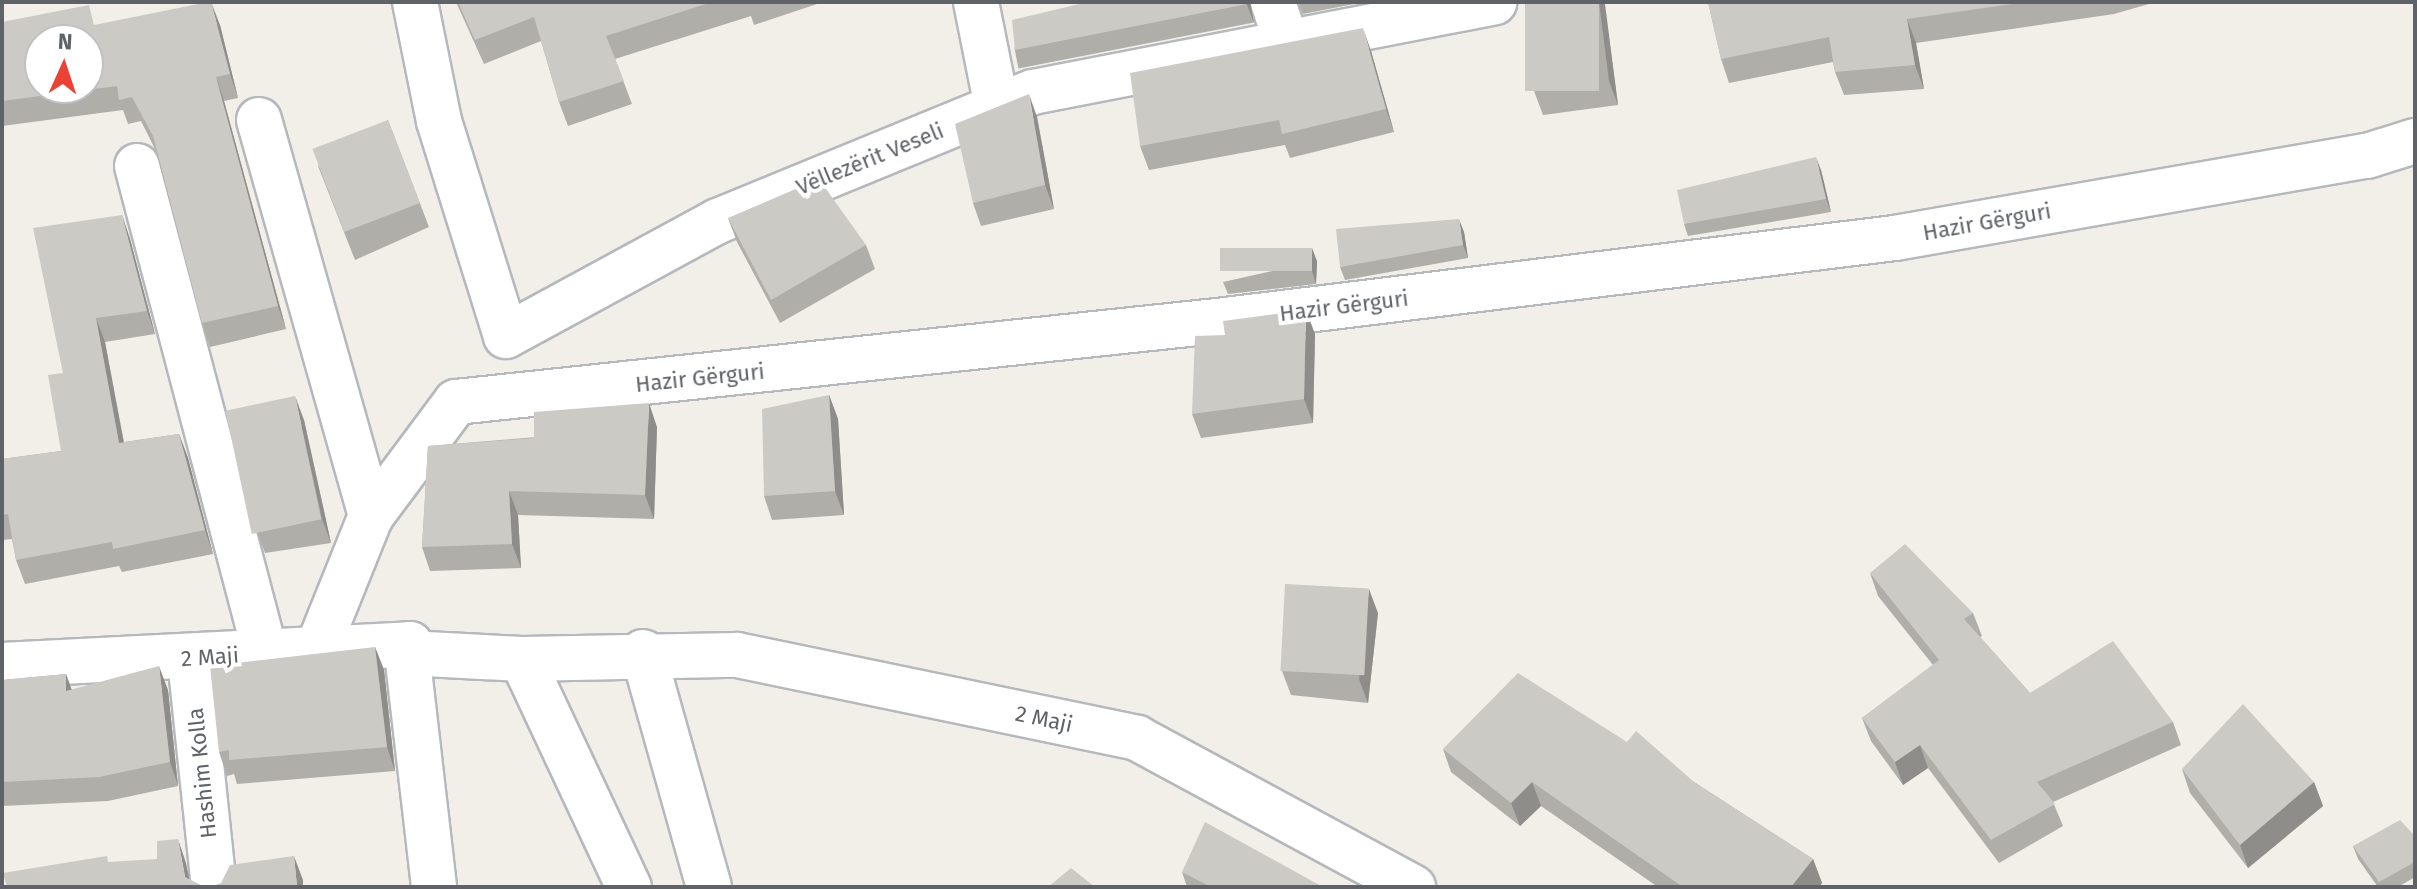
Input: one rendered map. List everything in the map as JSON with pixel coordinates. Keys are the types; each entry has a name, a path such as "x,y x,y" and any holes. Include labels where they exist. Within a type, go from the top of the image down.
{"street":[{"path":"415,2 439,121 506,336"},
{"path":"976,2 997,107"},
{"name":"Vëllezërit Veseli","path":"456,402 506,336 718,221 1033,92 1280,22 1494,2"},
{"path":"259,120 371,516"},
{"name":"Hazir Gërguri","path":"456,402 1217,321 1895,238 2367,156 2415,141"},
{"path":"137,166 265,652"},
{"path":"317,650 371,516 456,402"},
{"name":"2 Maji","path":"2,665 190,659 410,644 407,653 522,659 643,652 737,655 1137,738 1413,887"},
{"path":"643,652 709,887"},
{"path":"407,653 434,887"},
{"name":"Hashim Kolla","path":"190,659 214,887"},
{"path":"522,659 629,887"}],"building":[{"path":"211,2 230,74 216,77 278,306 202,323 153,136 132,97 119,100 117,86 104,88 104,24 99,24"},
{"path":"458,2 712,2 606,36 624,81 559,102 534,17 475,40"},
{"path":"1088,2 1247,4 1015,50 1012,20"},
{"path":"1525,2 1599,2 1599,91 1525,91"},
{"path":"1708,2 2026,2 1907,19 1915,65 1835,72 1829,37 1721,59"},
{"path":"89,5 94,24 24,24 24,98 2,101 2,22"},
{"path":"1363,28 1386,109 1282,134 1279,120 1140,146 1130,73"},
{"path":"1029,94 1045,185 973,203 955,124"},
{"path":"388,120 420,203 344,232 312,149"},
{"path":"1816,157 1826,199 1684,224 1677,190"},
{"path":"819,179 866,245 771,300 728,218"},
{"path":"122,215 147,311 96,318 119,443 179,434 205,530 113,549 112,542 16,560 8,514 2,515 2,459 61,451 48,375 63,373 33,228"},
{"path":"1459,219 1463,245 1340,267 1336,229"},
{"path":"1220,248 1312,248 1312,271 1220,271"},
{"path":"1306,310 1304,399 1192,414 1195,336 1225,335 1223,321"},
{"path":"829,395 835,491 764,496 762,409"},
{"path":"295,396 321,519 252,534 226,411"},
{"path":"649,403 645,495 509,491 512,544 422,547 428,446 534,438 534,412"},
{"path":"1905,544 1973,613 1964,619 2030,693 2113,641 2173,722 2037,782 2055,804 1991,840 1920,745 1895,762 1862,718 1939,660 1870,573"},
{"path":"1285,584 1369,588 1364,675 1280,671"},
{"path":"375,647 387,747 229,760 229,750 219,752 210,666"},
{"path":"159,666 170,762 99,777 2,782 2,680 66,674 66,691"},
{"path":"1518,673 1627,742 1636,731 1694,782 1813,859 1791,887 1683,887 1532,782 1511,803 1443,749"},
{"path":"2243,704 2314,782 2240,845 2182,769"},
{"path":"2400,820 2415,836 2415,862 2379,882 2353,846"},
{"path":"1205,822 1323,887 1211,887 1182,872"},
{"path":"178,839 185,877 205,887 7,887 3,873 107,856 108,862 157,859 157,841"},
{"path":"294,856 297,887 210,887 221,883 230,865"},
{"path":"1071,868 1095,887 1048,887"}]}
